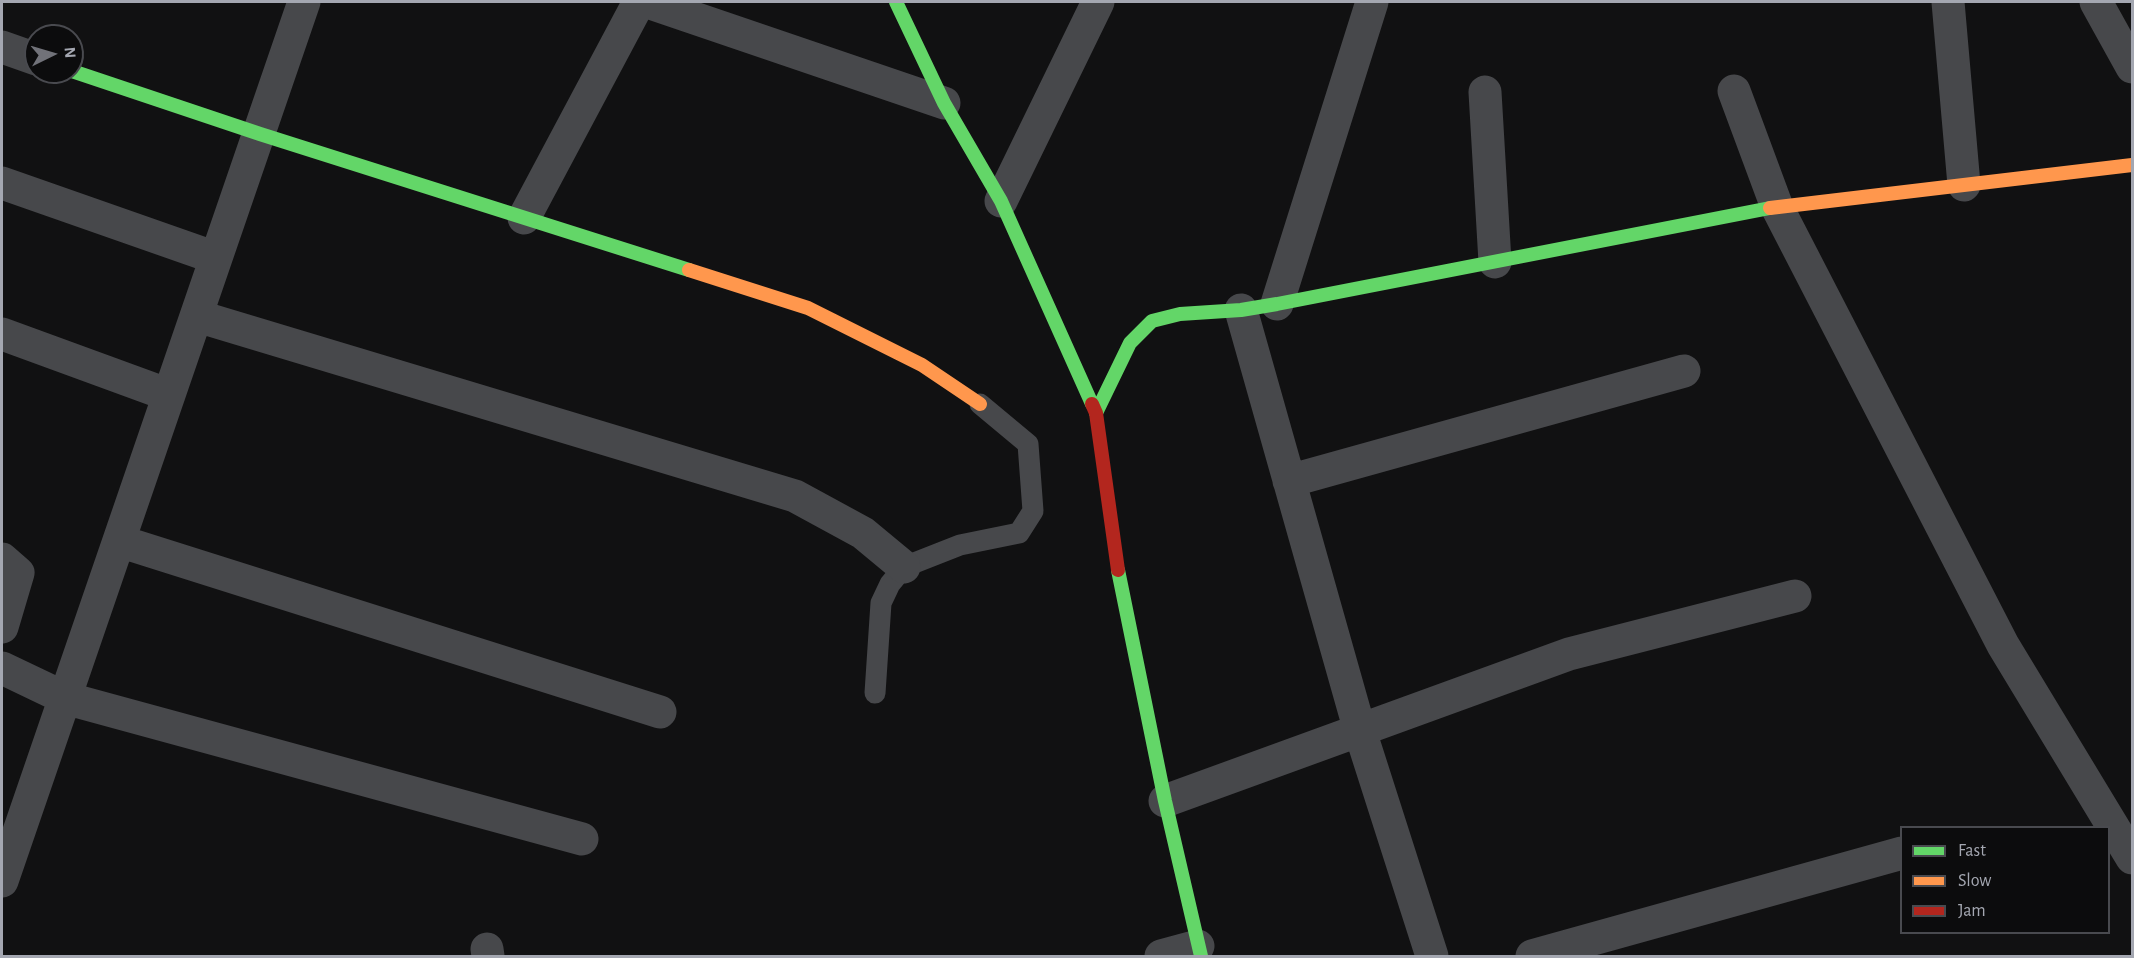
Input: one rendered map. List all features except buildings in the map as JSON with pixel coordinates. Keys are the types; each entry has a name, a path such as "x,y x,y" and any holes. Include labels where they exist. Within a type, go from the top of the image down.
{"street":[{"path":"2,881 304,2"},
{"path":"525,219 639,2"},
{"path":"648,2 944,103"},
{"path":"896,2 944,103 1001,201 1096,413 1115,557 1165,801 1200,951 1161,957"},
{"path":"1001,201 1098,2"},
{"path":"1277,304 1372,2"},
{"path":"1948,2 1964,185"},
{"path":"2096,2 2133,67"},
{"path":"2,47 24,55"},
{"path":"84,75 260,134 808,308 922,365 980,404"},
{"path":"1734,91 1777,207 2002,645 2128,842"},
{"path":"1485,92 1495,262"},
{"path":"1096,413 1130,343 1152,321 1179,314 1241,310 1277,304 1777,207 2133,165"},
{"path":"2,183 216,258"},
{"path":"1241,310 1360,731 1432,957"},
{"path":"197,316 795,496 863,533 904,567"},
{"path":"2,334 169,395"},
{"path":"1289,481 1684,371"},
{"path":"119,541 660,712"},
{"path":"2,558 18,573 2,627"},
{"path":"1165,801 1569,654 1795,596"},
{"path":"2,668 65,698 582,839"},
{"path":"1532,957 1900,854"}],"lane":[{"path":"875,693 881,603 890,584 904,567 960,545 1019,533 1033,511 1028,444 980,404"}],"traffic: fast":[{"path":"896,2 944,103 1001,201 1092,404"},
{"path":"84,75 260,134 689,270"},
{"path":"1096,413 1130,343 1152,321 1180,314 1241,310 1277,304 1770,208"},
{"path":"1118,570 1165,801 1201,956"}],"traffic: slow":[{"path":"1770,208 2132,165"},
{"path":"689,270 808,308 922,365 980,404"}],"traffic: jam":[{"path":"1092,404 1096,413 1118,570"}]}
